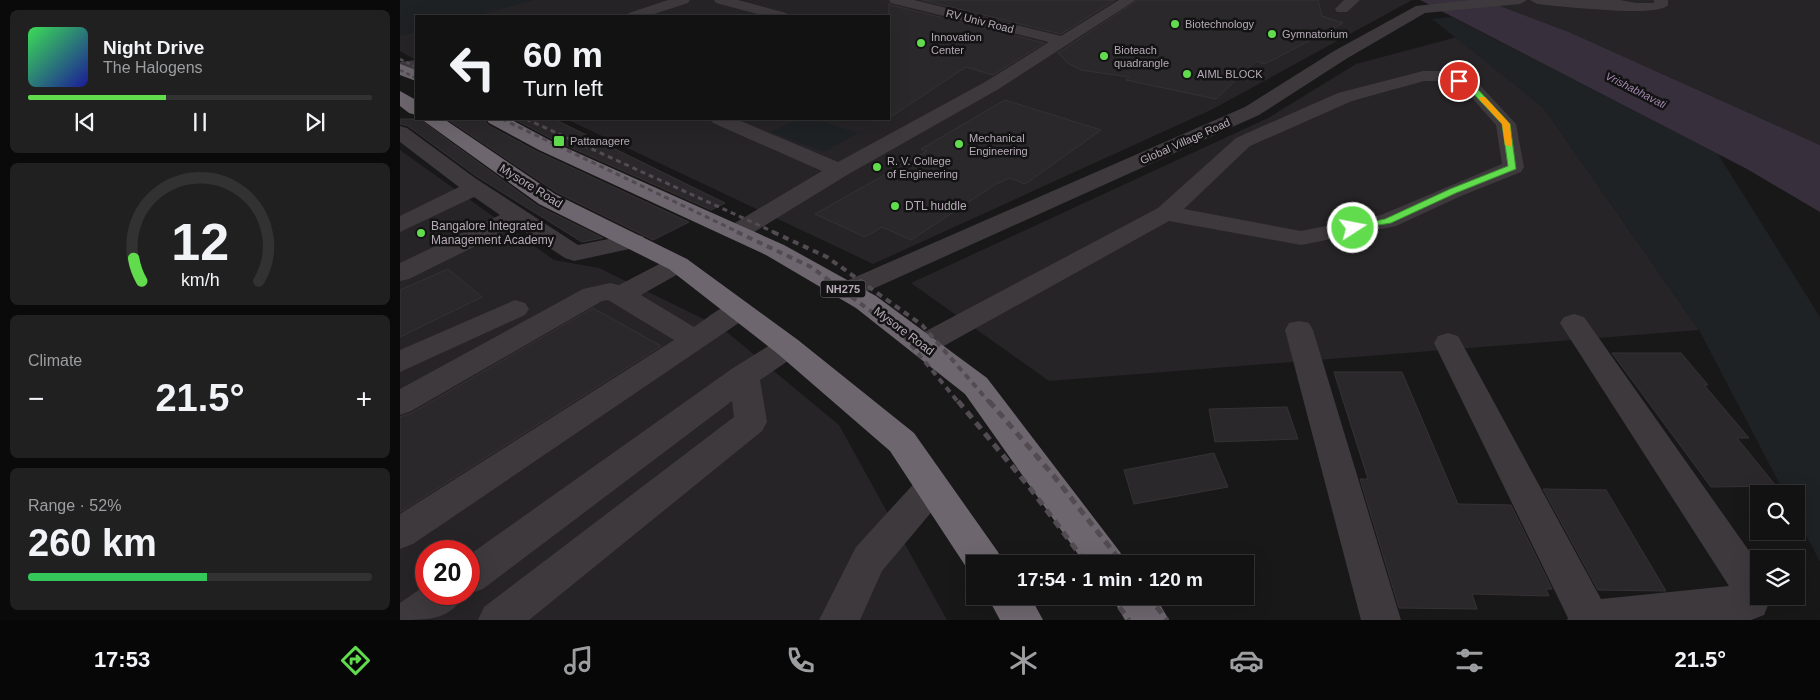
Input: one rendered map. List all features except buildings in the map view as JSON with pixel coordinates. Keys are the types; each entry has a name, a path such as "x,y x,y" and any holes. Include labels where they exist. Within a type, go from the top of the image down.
{"highway":[{"name":"Mysore Road","path":"432,120 547,199 678,264 788,347 902,442 978,555"},
{"name":"Mysore Road","path":"498,120 546,146 775,250 866,302 976,386 1100,555"},
{"path":"1013,605 1023,620"},
{"path":"1138,605 1149,620"}],"street":[{"path":"637,15 683,0"},
{"name":"RV Univ Road","path":"896,0 1063,41"},
{"path":"737,232 839,170 991,86 1129,0"},
{"name":"Global Village Road","path":"846,291 1252,111 1340,56 1421,9 1520,0"},
{"path":"1537,0 1654,7 1661,5 1661,0"},
{"path":"1608,0 1629,6"},
{"path":"668,15 710,2 776,15"},
{"path":"923,345 1166,213 1242,142 1345,97 1423,76 1448,76 1470,85 1506,124 1512,167 1453,191 1388,221 1301,238 1166,213"},
{"path":"722,120 839,170"},
{"path":"406,142 574,253 634,241"},
{"path":"400,225 475,188"},
{"path":"400,273 517,216"},
{"path":"621,295 678,264"},
{"path":"400,403 593,295 610,291 621,295 695,340"},
{"path":"400,362 515,309"},
{"path":"400,533 739,310"},
{"path":"1448,343 1589,620 1750,602 1754,591 1574,323"},
{"path":"1299,330 1381,620"},
{"path":"480,569 744,376 788,347"},
{"path":"498,620 751,422 744,376"},
{"path":"839,620 869,559 932,487"},
{"path":"409,620 430,605"}],"shaded area":[{"name":"R. V. College of Engineering","path":"400,0 1412,0 1213,109 873,264 568,120 890,120 890,15 415,15 415,59 400,51"},
{"path":"400,0 534,0 478,15 415,15 415,32 400,36"},
{"path":"1484,0 1820,0 1820,145 1569,32"},
{"path":"1452,17 1718,154 1820,317 1820,562 1805,533 1805,485 1780,485 1699,330 1544,108 1432,19"},
{"path":"1457,37 1544,108 1699,330 1049,381 911,283 1268,118 1356,64"},
{"path":"796,120 818,120 858,133 824,152 771,132"},
{"path":"400,150 554,260 599,268 722,328 839,425 947,620 400,620"}],"water":[{"name":"Vrishabhavati","path":"1420,0 1484,0 1569,32 1820,145 1820,212 1747,169"}],"railway":[{"path":"400,59 415,66"},
{"path":"400,70 415,78"},
{"path":"504,120 740,233"},
{"path":"528,120 776,233"},
{"path":"737,232 811,267 903,335 959,403"},
{"path":"773,232 827,257 922,325 990,403"},
{"path":"958,401 1030,488 1080,555"},
{"path":"989,401 1053,475 1116,555"},
{"path":"1118,605 1129,620"},
{"path":"1155,605 1167,620"}],"slow traffic":[{"path":"1482,99 1506,124 1509,145"}],"place":[{"name":"Biotechnology","path":"1175,24"},
{"name":"Gymnatorium","path":"1272,34"},
{"name":"Innovation Center","path":"921,43"},
{"name":"Bioteach quadrangle","path":"1104,56"},
{"name":"AIML BLOCK","path":"1187,74"},
{"name":"Pattanagere","path":"559,141"},
{"name":"Mechanical Engineering","path":"959,144"},
{"name":"R. V. College of Engineering","path":"877,167"},
{"name":"DTL huddle","path":"895,206"},
{"name":"Bangalore Integrated Management Academy","path":"421,233"}],"route":[{"path":"1353,228 1388,221 1453,191 1512,167 1506,124 1470,85 1459,81"}]}
